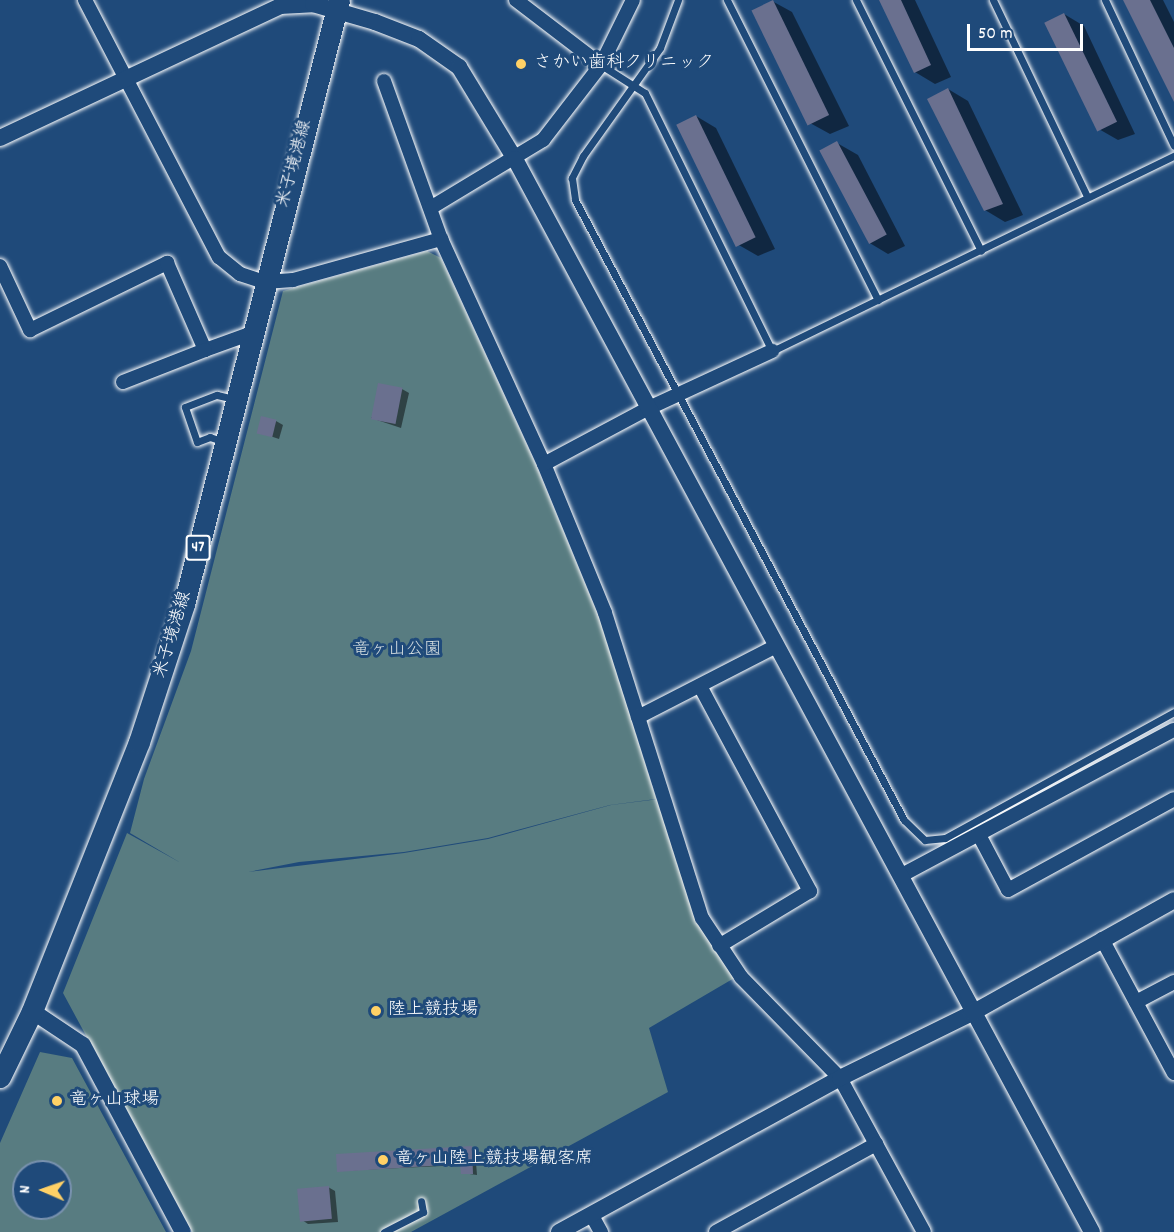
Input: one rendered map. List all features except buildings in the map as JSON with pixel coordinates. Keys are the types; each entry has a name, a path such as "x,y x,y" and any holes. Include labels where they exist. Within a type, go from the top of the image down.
{"main road":[{"name":"米子境港線","path":"0,1077 32,1011 139,742 184,604 338,4"}],"street":[{"path":"85,0 219,257 240,274 265,282 293,280 441,238"},
{"path":"516,0 601,65"},
{"path":"432,207 543,140 601,65 633,0"},
{"path":"0,138 280,6 338,4 420,39 459,67 515,159 902,876 972,1013 1092,1232"},
{"path":"384,81 432,207 441,238 544,464 605,614 702,918 741,977 840,1078 924,1232"},
{"path":"0,266 30,330 167,263 205,350"},
{"path":"123,382 252,333"},
{"path":"544,464 649,408 772,351"},
{"path":"638,717 776,646"},
{"path":"700,686 810,891 719,946"},
{"path":"902,876 1174,730"},
{"path":"979,835 1008,890 1174,800"},
{"path":"559,1232 840,1078 972,1013 1174,900"},
{"path":"1102,939 1174,1073"},
{"path":"1136,1002 1174,982"},
{"path":"32,1011 82,1045 183,1232"},
{"path":"716,1232 876,1144"},
{"path":"591,1214 601,1232"}],"lane":[{"path":"678,0 660,48 583,156 572,178 575,200 904,820 925,840 945,838 1174,712"},
{"path":"727,0 878,300"},
{"path":"856,0 981,251"},
{"path":"993,0 1087,196"},
{"path":"1105,0 1174,146"},
{"path":"601,65 645,93 772,351 981,251 1087,196 1174,156"},
{"path":"225,442 210,437 197,442 185,407 217,395 235,399"},
{"path":"384,1232 423,1212 421,1202"}],"green space":[{"name":"竜ヶ山公園","path":"427,251 441,258 536,465 604,630 656,799 610,805 488,838 404,852 299,862 248,872 404,853 488,839 611,805 659,799 698,919 736,977 649,1028 668,1092 411,1232 192,1232 63,993 127,833 181,863 130,833 144,779 191,651 283,291"},
{"name":"竜ヶ山球場","path":"40,1052 72,1058 166,1232 0,1232 0,1143"}],"place":[{"name":"さかい歯科クリニック","path":"521,64"},
{"name":"陸上競技場","path":"376,1011"},
{"name":"竜ヶ山球場","path":"57,1101"},
{"name":"竜ヶ山陸上競技場観客席","path":"383,1160"}]}
